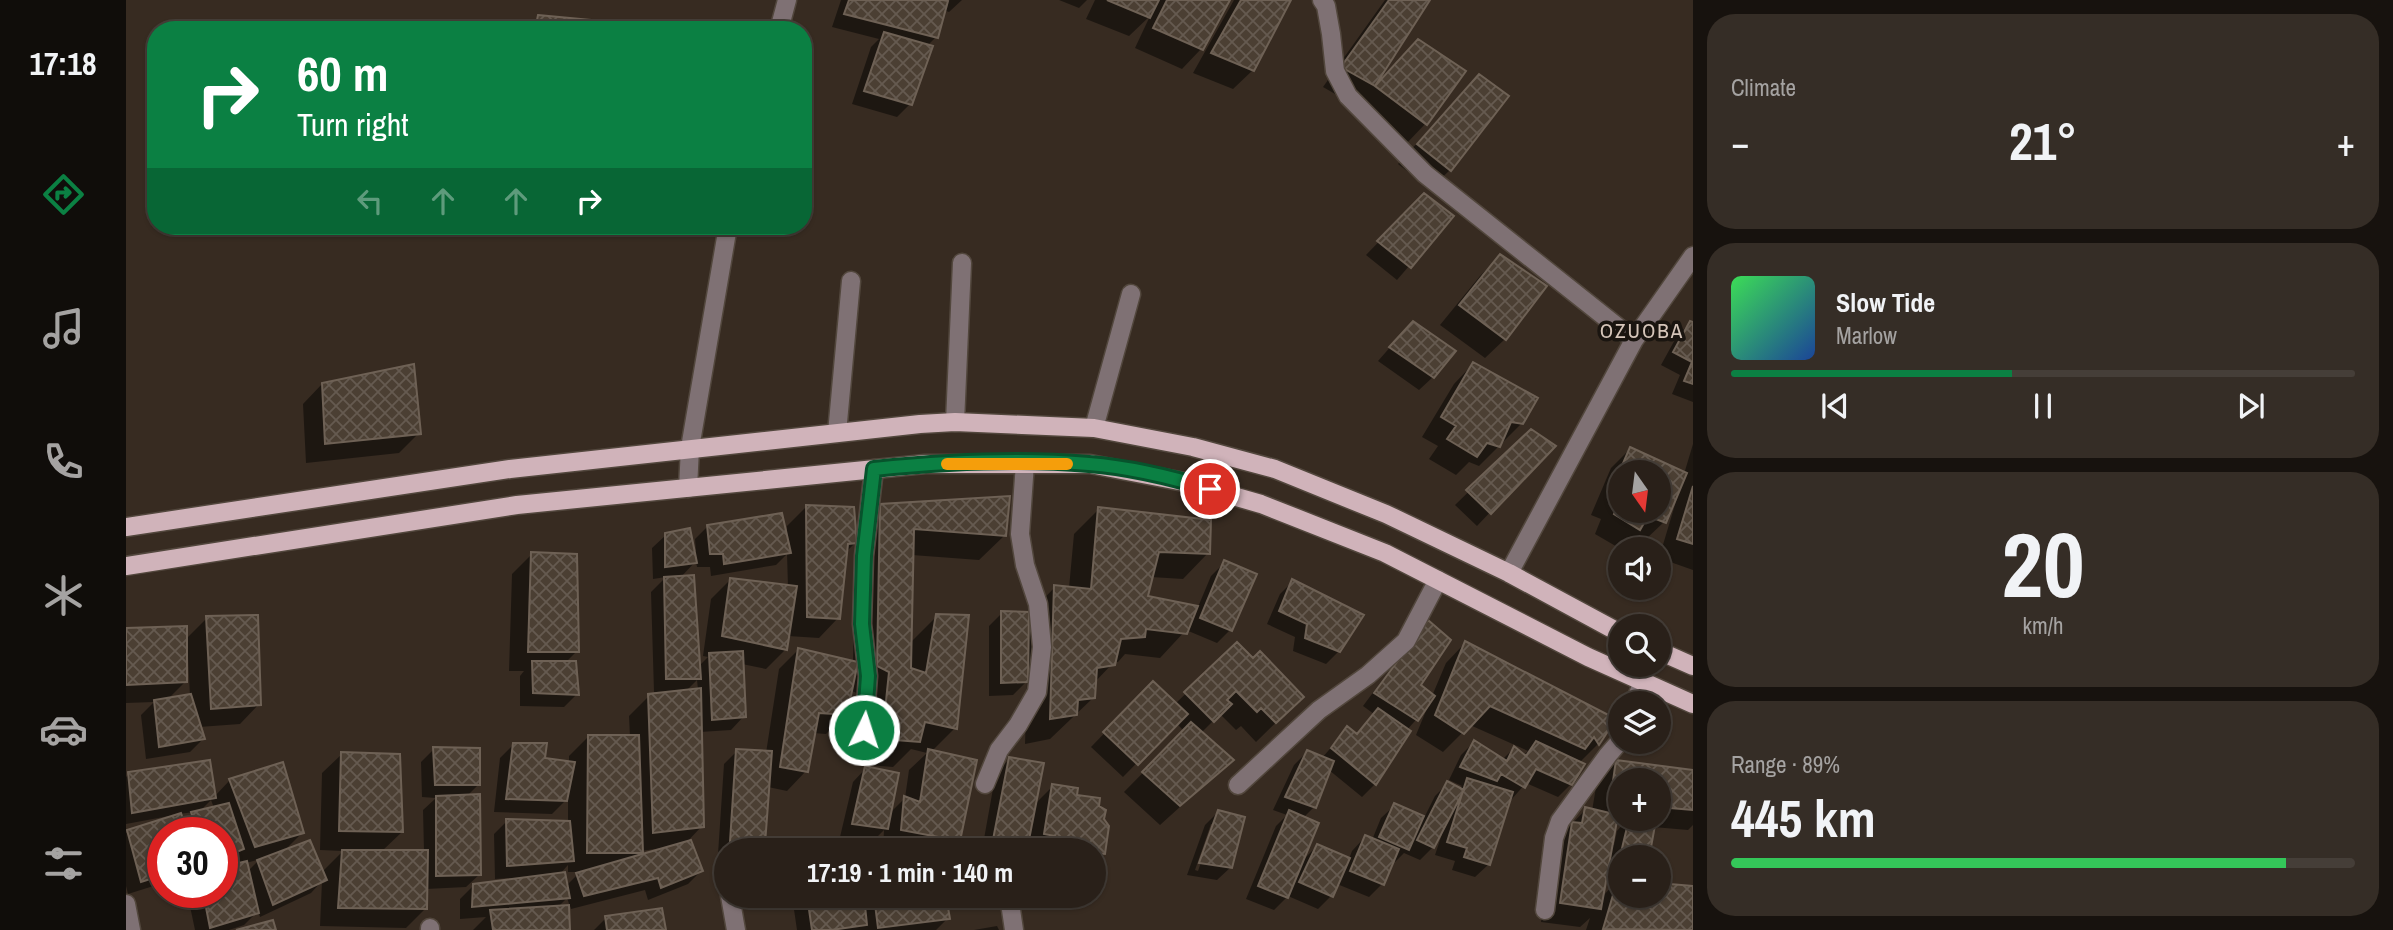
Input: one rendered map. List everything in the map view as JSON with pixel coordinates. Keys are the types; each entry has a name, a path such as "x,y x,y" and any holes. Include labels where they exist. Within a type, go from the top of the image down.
{"main road":[{"path":"126,527 510,469 690,448 955,422 1094,428 1193,447 1275,469 1386,514 1509,573 1608,627"},
{"path":"126,566 517,505 925,464 1090,464 1184,482 1261,504 1385,553 1588,657 1693,704"},
{"path":"1671,656 1693,666"}],"street":[{"path":"781,21 787,0"},
{"path":"1322,0 1326,6 1335,71 1348,96 1425,174 1634,340"},
{"path":"688,488 690,448 726,235"},
{"path":"1509,573 1634,340 1685,283 1693,256"},
{"path":"955,422 962,264"},
{"path":"837,433 851,282"},
{"path":"1094,428 1131,294"},
{"path":"985,784 999,750 1018,725 1037,692 1042,647 1038,604 1025,565 1020,534 1025,463"},
{"path":"864,730 868,676 862,624 864,556 874,469"},
{"path":"1238,785 1319,710 1391,656 1406,641 1438,580"},
{"path":"1639,691 1643,682"},
{"path":"1545,910 1554,838 1560,821 1609,754"},
{"path":"126,904 131,930"},
{"path":"732,908 736,930"},
{"path":"1011,908 1014,930"}],"building":[{"path":"849,0 948,1 938,38 844,14"},
{"path":"1107,0 1159,0 1150,18"},
{"path":"1167,0 1230,0 1203,50 1153,28"},
{"path":"1241,0 1291,0 1254,71 1211,53"},
{"path":"1389,0 1430,0 1375,86 1341,67"},
{"path":"538,15 601,21 537,21"},
{"path":"884,32 933,46 912,105 864,91"},
{"path":"1418,39 1466,71 1427,125 1375,86"},
{"path":"1479,74 1509,96 1451,171 1417,144"},
{"path":"1424,193 1454,216 1411,268 1377,241"},
{"path":"1500,254 1547,286 1506,340 1459,305"},
{"path":"1413,321 1456,351 1434,378 1389,347"},
{"path":"1690,321 1693,322 1693,384 1684,381 1692,362 1673,352"},
{"path":"1473,362 1538,398 1523,424 1511,422 1500,447 1487,443 1477,457 1447,439 1456,426 1441,417"},
{"path":"414,364 421,434 325,444 322,383"},
{"path":"1531,429 1556,446 1491,514 1466,490"},
{"path":"1630,447 1658,460 1624,460"},
{"path":"1671,466 1687,473 1671,511"},
{"path":"1693,486 1693,544 1677,539"},
{"path":"1010,496 1006,536 914,529 911,668 926,673 936,614 969,615 957,729 925,722 920,742 882,739 889,672 877,666 880,504"},
{"path":"806,505 854,507 857,543 848,544 840,619 807,617"},
{"path":"1098,507 1211,520 1210,554 1159,552 1148,596 1198,606 1187,634 1146,629 1145,637 1121,639 1115,665 1097,668 1095,698 1078,700 1077,715 1050,719 1054,585 1091,589"},
{"path":"782,513 791,553 724,564 723,554 710,554 707,525"},
{"path":"1629,523 1644,523 1640,530"},
{"path":"690,528 697,563 665,567 665,533"},
{"path":"531,552 577,554 579,652 528,652"},
{"path":"1224,560 1257,574 1232,631 1200,618"},
{"path":"694,575 701,679 666,679 664,577"},
{"path":"730,578 797,586 787,650 722,636"},
{"path":"1292,579 1364,615 1340,652 1305,638 1307,624 1279,611"},
{"path":"1001,611 1029,612 1028,682 1001,683"},
{"path":"258,615 261,705 211,709 206,616"},
{"path":"1428,620 1451,640 1421,685 1435,696 1418,721 1374,693"},
{"path":"187,626 187,682 126,685 126,628"},
{"path":"1465,641 1608,715 1608,731 1599,745 1594,737 1585,749 1490,706 1464,734 1435,715"},
{"path":"1237,642 1253,658 1260,651 1304,697 1276,723 1261,708 1257,712 1236,691 1227,700 1232,704 1214,722 1184,692"},
{"path":"798,648 858,662 847,715 819,713 808,772 780,767"},
{"path":"743,651 746,717 712,720 709,653"},
{"path":"532,661 576,661 579,695 533,693"},
{"path":"1153,681 1188,714 1138,765 1103,732"},
{"path":"701,688 704,827 653,833 648,694"},
{"path":"191,694 205,739 159,747 154,700"},
{"path":"1378,708 1411,731 1376,785 1331,748 1347,726 1357,734"},
{"path":"1191,722 1234,760 1180,806 1142,772"},
{"path":"588,735 639,735 643,853 587,853"},
{"path":"1474,740 1507,761 1514,746 1526,756 1536,741 1585,764 1572,785 1536,769 1525,788 1501,774 1497,781 1460,767"},
{"path":"513,743 547,743 545,758 575,762 567,801 506,799"},
{"path":"433,747 480,748 480,785 435,785"},
{"path":"736,749 772,751 765,838 730,838"},
{"path":"928,749 977,760 961,838 944,838 901,830 904,796 920,802"},
{"path":"1307,750 1334,761 1316,808 1285,797"},
{"path":"341,752 400,754 403,832 339,831"},
{"path":"1009,757 1044,763 1029,838 993,838"},
{"path":"210,760 216,798 132,813 128,772"},
{"path":"1616,760 1693,770 1693,810 1671,808 1671,768 1615,768"},
{"path":"283,762 304,833 255,847 229,779"},
{"path":"865,766 899,773 888,829 852,824"},
{"path":"1467,778 1513,792 1490,865 1464,857 1467,848 1447,842"},
{"path":"1447,781 1464,790 1434,848 1417,840"},
{"path":"1052,784 1078,788 1077,795 1100,798 1099,806 1106,810 1104,819 1109,826 1106,847 1106,838 1055,838 1044,834"},
{"path":"480,794 481,875 436,876 436,796"},
{"path":"229,803 234,817 193,817 191,812"},
{"path":"1394,803 1424,816 1409,850 1379,837"},
{"path":"1585,807 1608,813 1608,831 1615,831 1613,845 1608,845 1608,870 1601,909 1560,903 1572,822 1582,823"},
{"path":"1218,810 1245,817 1232,868 1199,863"},
{"path":"1289,810 1319,823 1288,898 1258,886"},
{"path":"506,819 570,821 574,861 507,866"},
{"path":"147,824 147,880 141,882 127,830"},
{"path":"238,831 244,849 238,851"},
{"path":"1626,831 1654,831 1651,845 1623,845"},
{"path":"1365,835 1399,849 1384,885 1350,871"},
{"path":"310,840 327,880 273,905 257,860"},
{"path":"691,840 703,871 661,888 658,878 584,896 576,873"},
{"path":"1317,844 1350,858 1333,897 1299,882"},
{"path":"342,850 428,850 427,909 338,908"},
{"path":"247,861 259,913 210,928 206,908 238,908 238,863"},
{"path":"565,872 570,898 472,907 473,884"},
{"path":"1671,884 1693,886 1693,930 1603,929 1609,908 1671,908"},
{"path":"569,905 570,930 493,930 490,910"},
{"path":"662,908 666,930 607,930 605,916"},
{"path":"809,908 865,908 867,925 812,930"},
{"path":"876,908 948,908 950,919 878,928"},
{"path":"273,920 276,930 236,930"}],"slow traffic":[{"path":"947,464 1067,464"}],"district":[{"name":"OZUOBA","path":"1642,330"}],"route":[{"path":"864,730 868,676 862,624 864,556 874,469 925,464 1090,464 1210,489"}]}
